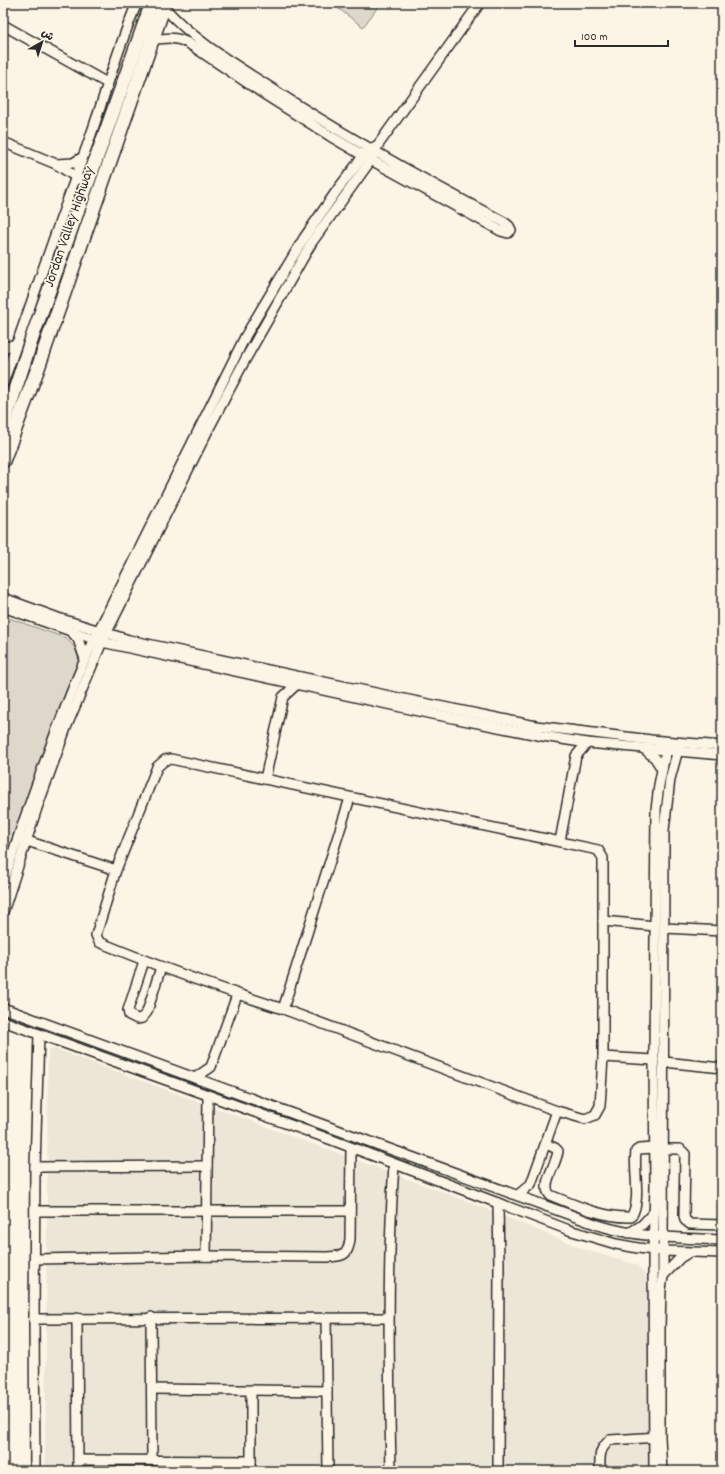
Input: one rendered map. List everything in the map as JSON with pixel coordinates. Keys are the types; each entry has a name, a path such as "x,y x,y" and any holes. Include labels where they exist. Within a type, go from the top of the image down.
{"highway":[{"name":"Jordan Valley Highway","path":"3,461 38,368 152,40 161,4"},
{"name":"Jordan Valley Highway","path":"3,426 88,182 161,4"}],"street":[{"path":"3,912 22,840 56,729 86,659 100,637 245,360 312,242 372,152 480,3"},
{"path":"152,40 168,37 181,39 300,117 372,152 504,222 510,226 511,230 508,233 501,231 372,152 312,114 238,66 186,29 161,4"},
{"path":"3,383 6,361 16,344 83,157 133,6"},
{"path":"3,25 107,83"},
{"path":"3,142 56,164 75,177 88,182"},
{"path":"56,164 73,163 83,157"},
{"path":"44,263 58,268"},
{"path":"3,348 16,344"},
{"path":"3,598 58,618 117,646 440,716 568,740 641,747 667,746"},
{"path":"3,607 72,632 233,663 536,726 667,746 722,746"},
{"path":"72,632 80,644 86,659"},
{"path":"3,882 22,840 96,657 100,637"},
{"path":"96,657 117,646"},
{"path":"275,681 283,697"},
{"path":"265,779 283,697 296,685"},
{"path":"568,740 576,756"},
{"path":"560,841 576,756 587,743"},
{"path":"657,1377 663,1276 663,1221 654,1060 656,810 667,746"},
{"path":"641,747 655,758 662,769"},
{"path":"679,747 692,752 722,755"},
{"path":"654,1471 657,1437 657,1377 653,1213 659,1149 664,1062 664,830 669,786 679,747"},
{"path":"673,766 692,752"},
{"path":"165,760 196,764 350,798 560,841 595,849 601,854 603,858 603,1057 600,1106 594,1115 585,1119 557,1111 283,1009 237,995 144,961 99,942 96,938 116,870 157,767 165,760"},
{"path":"283,1009 350,798"},
{"path":"22,840 116,870"},
{"path":"603,921 655,926"},
{"path":"665,928 722,932"},
{"path":"144,961 128,1010 128,1015 137,1019 142,1018 146,1012 161,967"},
{"path":"219,1086 213,1077 211,1068 237,995"},
{"path":"3,1008 598,1225 629,1233 653,1236 722,1240"},
{"path":"3,1021 576,1232 616,1244 653,1250 688,1253 722,1253"},
{"path":"35,1471 35,1167 39,1034"},
{"path":"603,1057 654,1060"},
{"path":"664,1062 722,1068"},
{"path":"195,1078 211,1068"},
{"path":"206,1256 208,1096"},
{"path":"518,1195 531,1184 557,1111"},
{"path":"297,1128 298,1116"},
{"path":"546,1144 558,1151 546,1185 547,1192 550,1195 594,1211 623,1218 631,1217 634,1212 636,1189 636,1151 639,1149 680,1149 684,1151 685,1154 684,1215 686,1220 690,1224 722,1224"},
{"path":"35,1259 206,1256 341,1256 349,1247 351,1148"},
{"path":"391,1471 388,1318 394,1164"},
{"path":"35,1167 207,1166"},
{"path":"531,1184 539,1203"},
{"path":"498,1202 498,1471"},
{"path":"35,1210 350,1211"},
{"path":"629,1233 642,1225 653,1213"},
{"path":"663,1221 681,1238"},
{"path":"663,1276 680,1258 688,1253"},
{"path":"151,1317 152,1460"},
{"path":"34,1318 388,1318"},
{"path":"77,1318 78,1471"},
{"path":"326,1318 328,1471"},
{"path":"152,1388 251,1391 327,1391"},
{"path":"251,1391 251,1471"},
{"path":"600,1471 600,1453 602,1448 610,1440 657,1437"},
{"path":"657,1437 662,1471"},
{"path":"78,1460 251,1461"}],"shaded area":[{"path":"331,3 381,3 363,27"},
{"path":"3,616 66,638 75,648 79,660 3,871"},
{"path":"53,1048 467,1201 586,1250 637,1265 647,1277 650,1471 45,1471 48,1050"}]}
